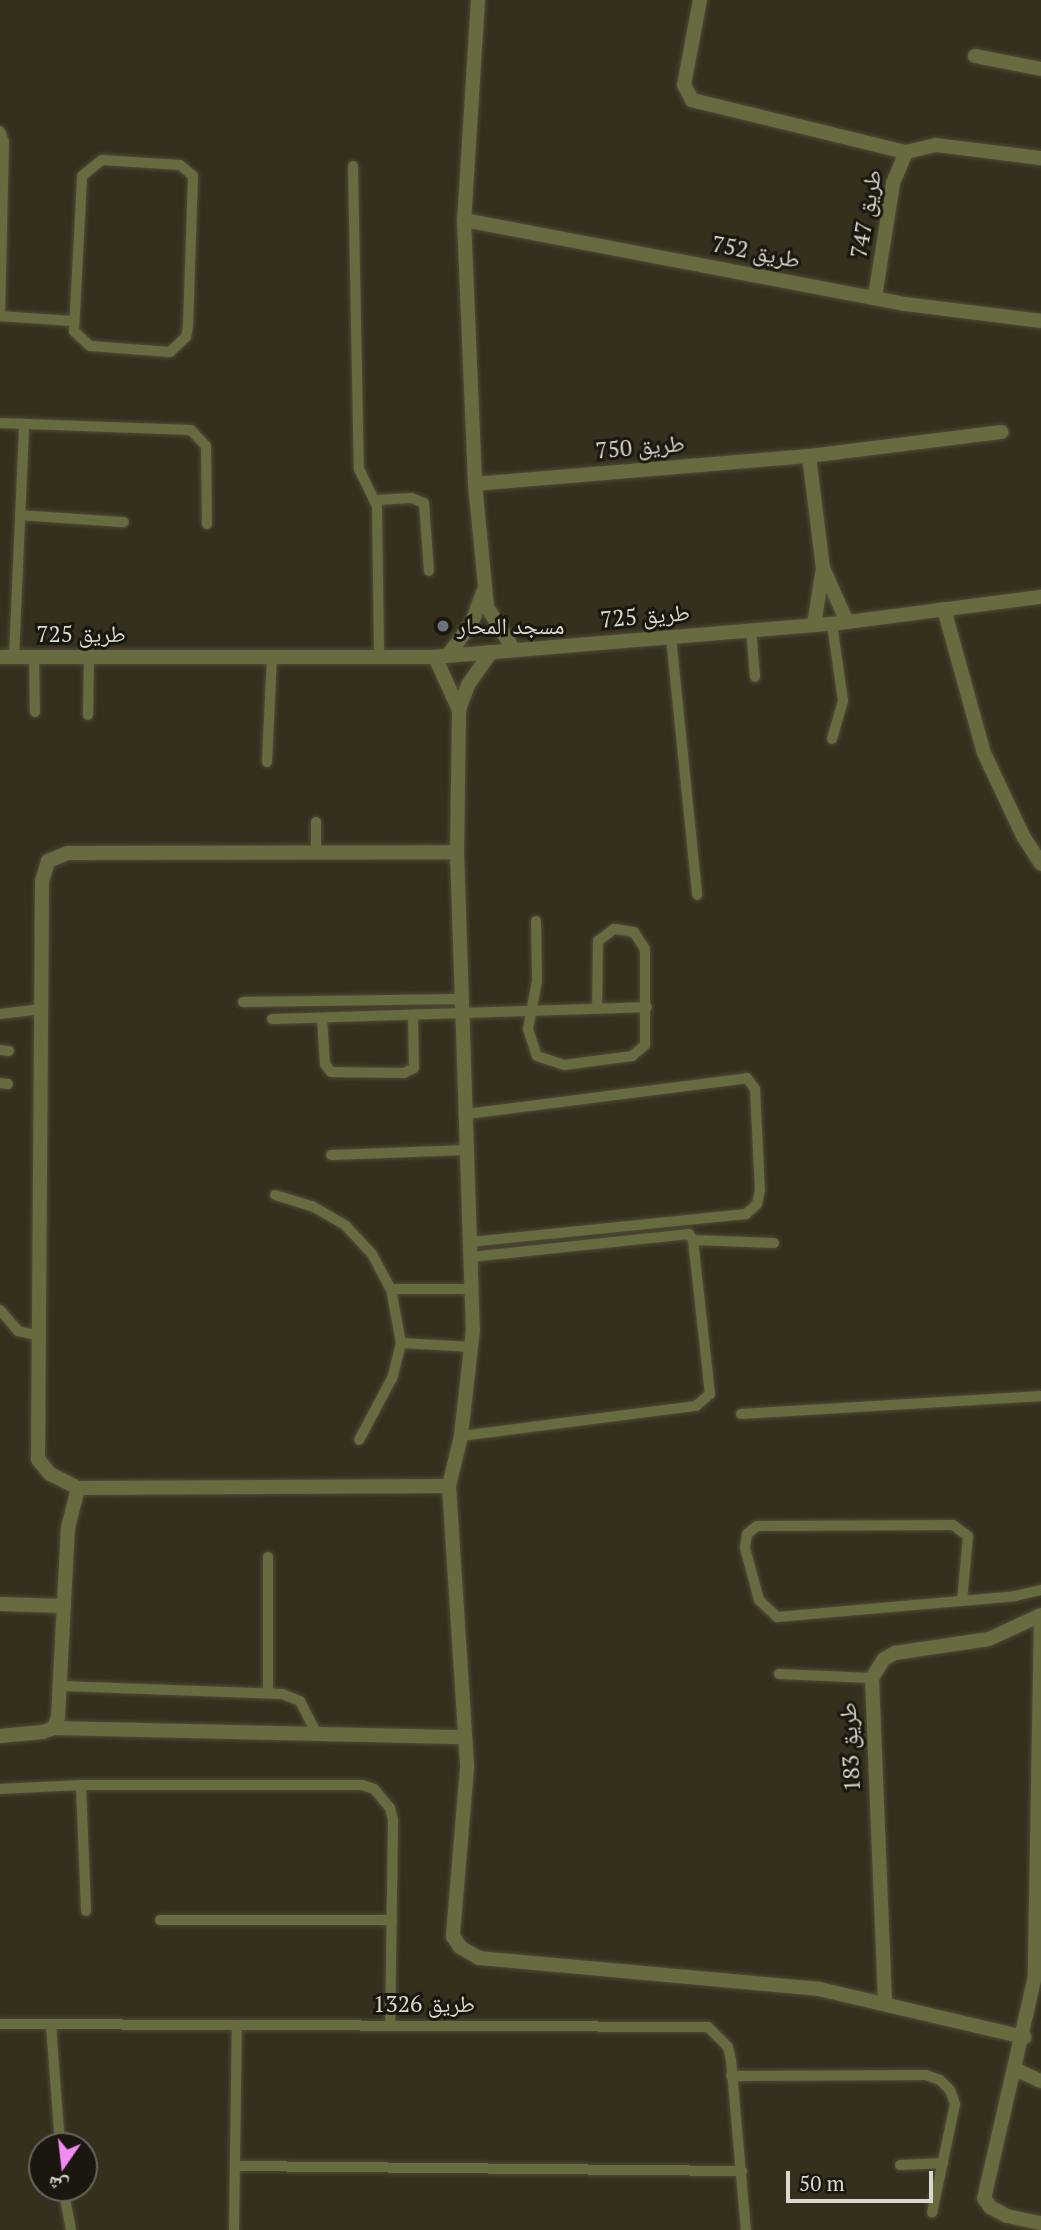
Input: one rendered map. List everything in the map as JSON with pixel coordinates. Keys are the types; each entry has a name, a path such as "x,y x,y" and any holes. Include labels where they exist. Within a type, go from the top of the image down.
{"street":[{"path":"478,0 464,220 475,484 483,590 493,623 514,650"},
{"path":"700,0 684,85 692,100 906,152"},
{"path":"975,56 1041,69"},
{"name":"طريق 747","path":"875,297 893,183 906,152 936,145 1041,158"},
{"name":"طريق 752","path":"464,220 875,297 1041,321"},
{"name":"طريق 750","path":"475,484 809,456 1002,432"},
{"path":"809,456 823,568 839,623"},
{"path":"814,625 823,568"},
{"path":"483,590 471,625 442,656 459,710 457,852 472,1289 472,1347 461,1436 449,1486 465,1737 464,1802 452,1922 453,1936 468,1954 819,1989 885,2002 1024,2037"},
{"name":"طريق 725","path":"7,657 442,656 839,623 1041,597"},
{"path":"944,610 984,753 1011,813 1041,864"},
{"path":"459,710 468,685 491,652"},
{"path":"449,1486 78,1488 50,1474 38,1459 43,870 57,855 316,850 457,852"},
{"path":"54,1728 61,1686 69,1516 78,1488"},
{"path":"0,1604 64,1606"},
{"path":"1041,1615 1035,1976 1017,2070 985,2181 984,2198 990,2207 1007,2216 1041,2223"},
{"name":"طريق 183","path":"885,2002 872,1678 884,1660 895,1653 989,1639 1041,1615"},
{"path":"0,1736 54,1728 465,1737"},
{"path":"1017,2070 1041,2081"}],"lane":[{"path":"0,131 4,142 0,316 71,321"},
{"path":"103,160 188,169 193,176 194,198 188,326 180,346 159,353 90,346 80,341 71,321 81,186 87,169 103,160"},
{"path":"353,166 359,469 376,500 379,657"},
{"path":"0,423 191,430 206,446 207,524"},
{"path":"7,657 20,515 24,424"},
{"path":"376,500 412,498 424,503 429,571"},
{"path":"20,515 124,522"},
{"path":"832,739 843,701 839,623"},
{"path":"751,631 755,677"},
{"path":"671,637 697,895"},
{"path":"34,657 35,712"},
{"path":"88,715 89,657"},
{"path":"267,762 272,657"},
{"path":"316,822 316,850"},
{"path":"536,921 537,981 530,1012 531,1048 545,1062 564,1065 624,1058 639,1052 648,1038 645,949 641,939 624,929 605,933 598,941 597,1009"},
{"path":"243,1002 463,1006 530,1012 647,1007"},
{"path":"272,1019 413,1015 463,1006"},
{"path":"0,1014 42,1009"},
{"path":"322,1018 325,1064 331,1072 404,1073 414,1068 413,1015"},
{"path":"467,1114 747,1078 755,1090 760,1190 757,1204 746,1214 471,1242"},
{"path":"331,1155 468,1150"},
{"path":"275,1195 312,1206 346,1226 372,1254 391,1289 401,1343 392,1378 359,1440"},
{"path":"471,1257 678,1232 693,1240 774,1243"},
{"path":"461,1436 705,1402 710,1388 693,1240"},
{"path":"391,1289 472,1289"},
{"path":"0,1310 18,1331 39,1336"},
{"path":"401,1343 472,1347"},
{"path":"741,1414 1041,1396"},
{"path":"962,1601 968,1536 953,1525 760,1526 747,1534 745,1548 759,1600 777,1617 962,1601 1041,1590"},
{"path":"268,1557 268,1692"},
{"path":"779,1674 872,1678"},
{"path":"61,1686 268,1692 300,1701 316,1734"},
{"path":"0,1789 81,1784 362,1785 374,1789 390,1808 393,1820 390,2025"},
{"path":"81,1784 86,1912"},
{"path":"160,1920 392,1920"},
{"name":"طريق 1326","path":"0,2024 237,2027 695,2024 720,2035 728,2047 736,2157 742,2171 746,2230"},
{"path":"51,2025 59,2132"},
{"path":"234,2230 237,2027"},
{"path":"731,2076 926,2075 940,2080 950,2090 955,2104 932,2213"},
{"path":"900,2165 943,2163"},
{"path":"236,2165 742,2171"},
{"path":"66,2202 71,2230"}],"place":[{"name":"مسجد المحار","path":"443,626"}]}
